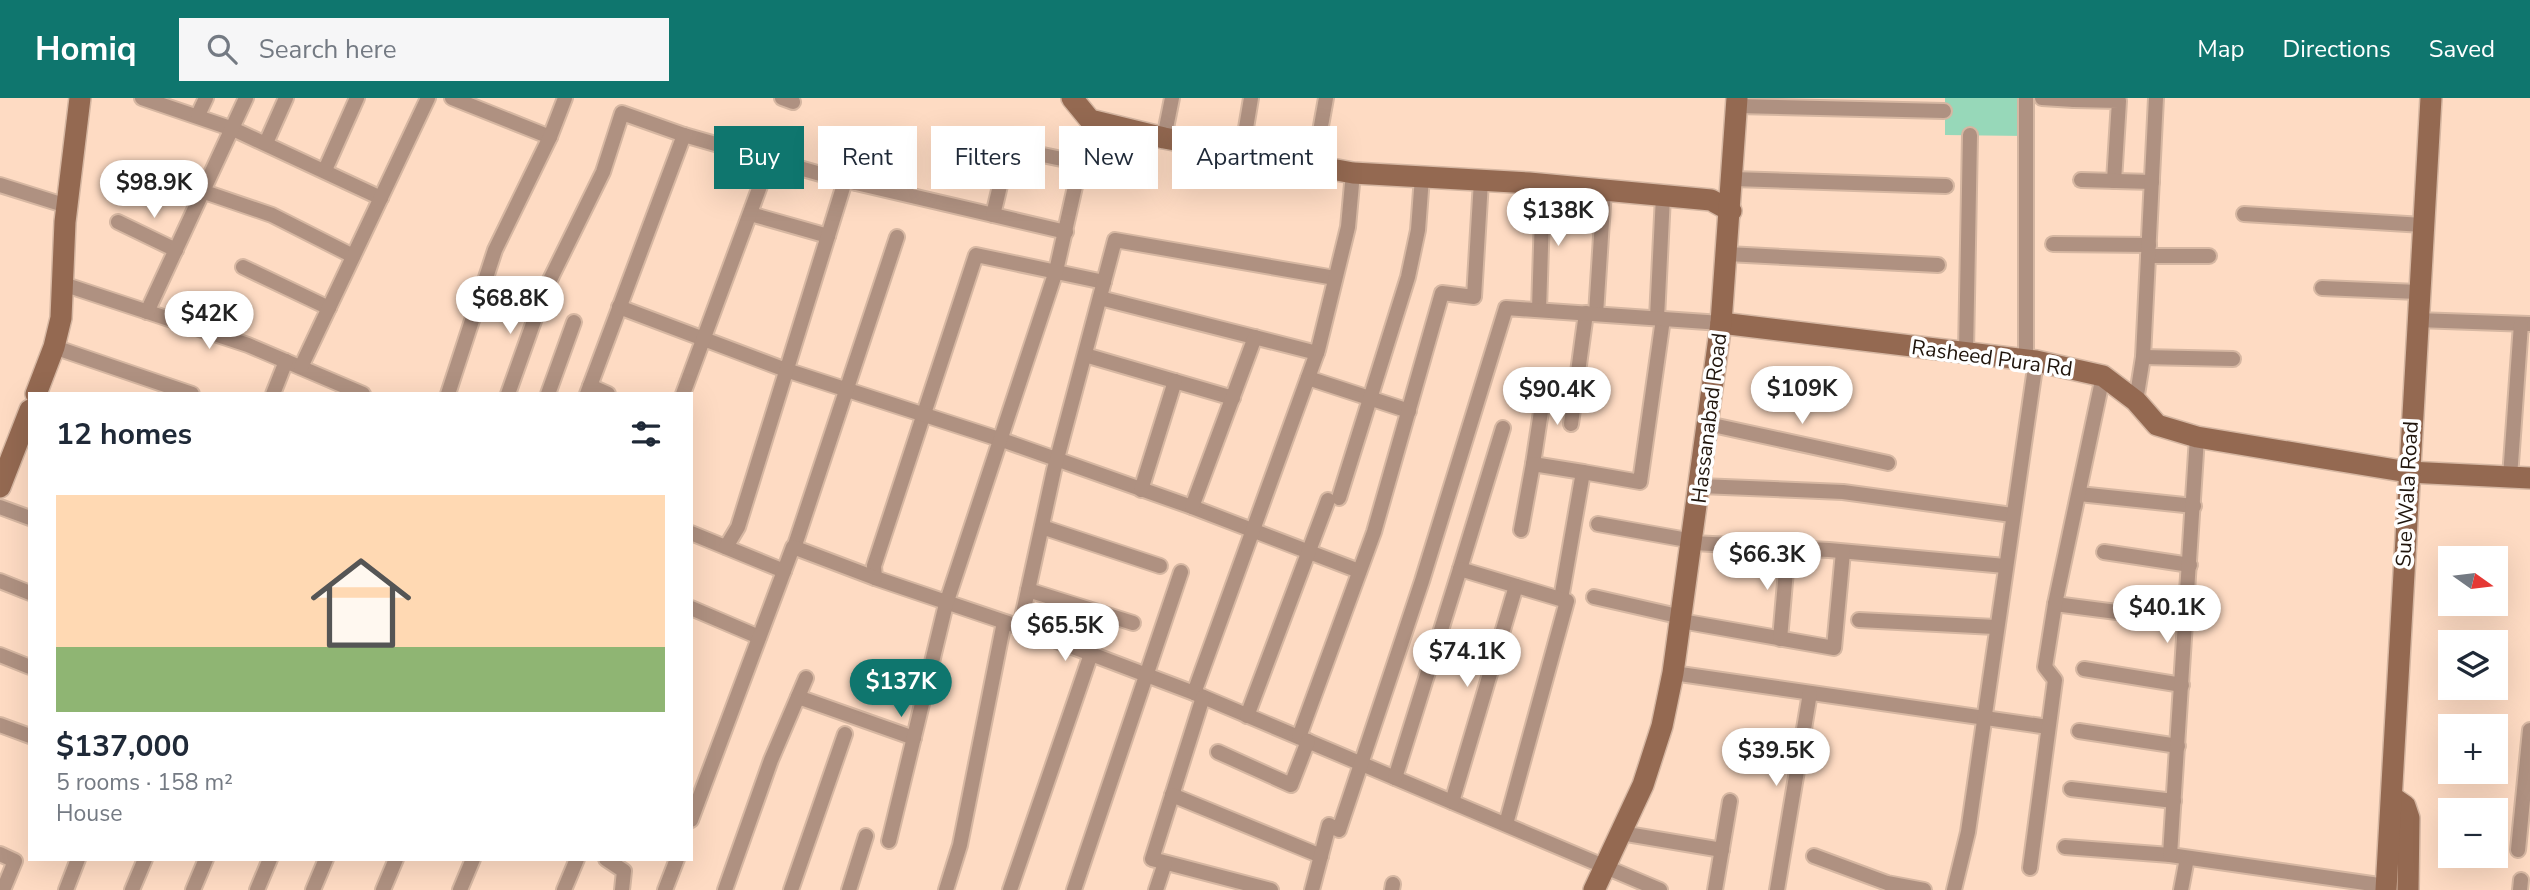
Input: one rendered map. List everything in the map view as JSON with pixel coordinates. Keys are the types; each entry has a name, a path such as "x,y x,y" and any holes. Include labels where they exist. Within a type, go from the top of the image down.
{"street":[{"path":"37,392 54,347 61,318 66,206 77,98"},
{"path":"142,98 233,129 381,198"},
{"path":"198,115 206,98"},
{"path":"147,312 246,98"},
{"path":"266,143 286,98"},
{"path":"325,170 357,98"},
{"path":"301,368 428,98"},
{"path":"452,98 550,137"},
{"path":"449,392 495,250 550,137 565,98"},
{"path":"509,392 545,290 603,172 628,98"},
{"path":"1072,98 1090,120 1172,139"},
{"path":"1164,138 1172,98"},
{"path":"1246,126 1251,98"},
{"path":"1321,126 1326,98"},
{"path":"1954,890 1968,832 2031,360 2026,98"},
{"path":"2042,98 2119,101 2114,181"},
{"path":"2136,401 2143,357 2156,98"},
{"name":"Sue Wala Road","path":"2386,888 2431,98"},
{"path":"1737,102 1944,111"},
{"name":"Hassanabad Road","path":"1594,890 1643,785 1662,726 1673,673 1721,323 1737,102"},
{"path":"622,113 714,143"},
{"path":"1089,126 1090,120"},
{"path":"588,390 684,135"},
{"path":"1966,352 1970,135"},
{"path":"993,215 1009,148 1059,158"},
{"path":"140,170 272,215 353,256"},
{"path":"1337,170 1353,173 1543,184 1710,200 1731,211"},
{"path":"1271,890 1232,885 1152,859 1199,695 1251,529 1317,353 1348,227 1353,173"},
{"path":"1247,716 1308,551 1333,499 1371,398 1408,276 1418,230 1422,177"},
{"path":"1732,179 1947,186"},
{"path":"2081,180 2152,182"},
{"path":"1218,752 1291,785 1303,739 1409,411 1442,293 1474,297 1481,181"},
{"path":"1539,310 1543,184"},
{"path":"0,186 66,206"},
{"path":"683,392 760,189"},
{"path":"726,547 738,527 828,236 847,189"},
{"path":"880,189 1066,232"},
{"path":"889,841 946,604 1056,271 1075,189"},
{"path":"1571,424 1591,314 1604,190"},
{"path":"1533,464 1640,482 1660,319 1663,196"},
{"path":"2244,214 2423,225"},
{"path":"754,215 828,236"},
{"path":"118,222 176,250"},
{"path":"693,815 794,548 897,237"},
{"path":"1020,627 1057,461 1115,240 1335,278"},
{"path":"2053,244 2209,256"},
{"path":"1727,254 1938,265"},
{"path":"875,578 874,566 976,255 1104,282"},
{"path":"243,267 329,308"},
{"path":"63,284 286,361 346,390"},
{"path":"2322,288 2418,292"},
{"path":"1100,298 1317,353"},
{"path":"619,307 786,370 1002,440 1192,507 1359,572"},
{"path":"1312,890 1329,825 1339,830 1422,581 1506,308 1721,323"},
{"path":"2417,320 2526,324 2520,477"},
{"path":"549,392 574,322"},
{"name":"Rasheed Pura Rd","path":"1721,323 2031,360 2103,376 2136,401 2157,425 2197,437 2408,472 2520,477"},
{"path":"1192,507 1255,337"},
{"path":"54,347 186,392"},
{"path":"1085,355 1233,398"},
{"path":"2143,357 2233,359"},
{"path":"274,392 286,361"},
{"path":"2030,868 2054,680 2045,667 2055,604 2103,376"},
{"path":"1308,378 1409,411"},
{"path":"1141,490 1175,381"},
{"path":"1521,530 1545,384"},
{"path":"0,487 28,416"},
{"path":"1708,424 1888,463"},
{"path":"1395,778 1503,428"},
{"path":"2170,855 2197,437"},
{"path":"1561,599 1583,472"},
{"path":"1700,486 1843,492 2012,515"},
{"path":"2079,494 2194,506"},
{"path":"0,507 28,518"},
{"path":"1598,524 1693,542 2005,566"},
{"path":"1042,527 1160,566"},
{"path":"693,534 784,570"},
{"path":"794,548 946,604 1020,627 1199,695 1660,890"},
{"path":"1780,639 1788,548"},
{"path":"1594,597 1681,619 1834,648 1843,552"},
{"path":"2104,552 2190,565"},
{"path":"1460,569 1567,601 1506,824"},
{"path":"1074,890 1181,572"},
{"path":"0,581 28,592"},
{"path":"1452,802 1516,586"},
{"path":"1028,590 1133,623"},
{"path":"2055,604 2186,621"},
{"path":"693,609 760,636"},
{"path":"1859,620 1995,627"},
{"path":"946,890 960,845 1004,622"},
{"path":"1010,890 1091,654"},
{"path":"0,655 28,666"},
{"path":"2084,669 2182,685"},
{"path":"1673,673 2048,727"},
{"path":"725,890 771,760 806,678"},
{"path":"1777,890 1810,693"},
{"path":"798,697 914,738"},
{"path":"0,725 28,735"},
{"path":"2518,850 2530,730"},
{"path":"2080,731 2178,746"},
{"path":"791,890 845,734"},
{"path":"2071,789 2174,801"},
{"path":"1172,795 1321,856"},
{"path":"2392,797 2405,806 2409,818 2408,890"},
{"path":"1715,890 1730,801"},
{"path":"1620,832 1722,850"},
{"path":"849,890 866,836"},
{"path":"2066,847 2170,855 2386,888"},
{"path":"0,854 15,861 3,890"},
{"path":"1814,856 1887,883 1924,890"},
{"path":"2182,890 2187,858"},
{"path":"66,890 77,861"},
{"path":"132,890 144,861"},
{"path":"193,890 205,861"},
{"path":"257,890 269,861"},
{"path":"313,890 325,861"},
{"path":"383,890 395,861"},
{"path":"460,890 473,861"},
{"path":"564,890 576,861"},
{"path":"608,861 624,872 622,890"},
{"path":"665,890 676,861"},
{"path":"1156,890 1165,863"}],"green space":[{"path":"1945,98 2026,98 2026,136 1945,135"}]}
